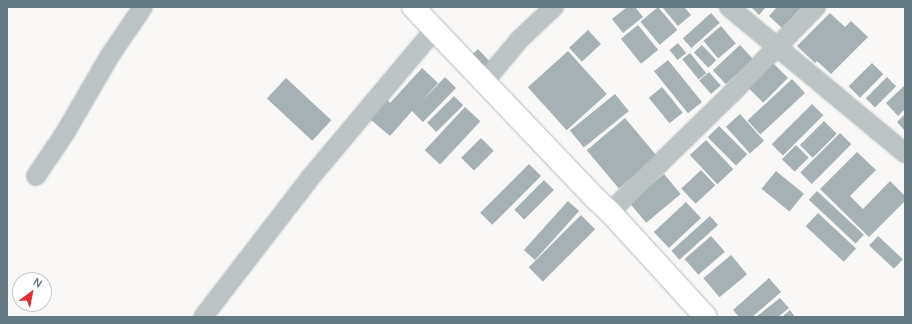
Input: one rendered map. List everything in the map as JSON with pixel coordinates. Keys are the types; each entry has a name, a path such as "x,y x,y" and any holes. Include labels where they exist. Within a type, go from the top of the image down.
{"main road":[{"path":"413,7 610,212 706,317"}],"street":[{"path":"36,176 65,134 108,56 143,7"},
{"path":"484,82 520,39 554,7"},
{"path":"728,7 905,153"},
{"path":"610,212 816,7"},
{"path":"203,317 310,178 434,30"}],"building":[{"path":"627,7 635,7 643,17 623,33 612,19"},
{"path":"658,7 677,30 660,45 640,22"},
{"path":"662,7 684,7 691,15 678,26"},
{"path":"751,7 766,7 759,15"},
{"path":"777,7 802,7 782,28 769,16"},
{"path":"711,13 720,23 691,48 683,38"},
{"path":"830,13 845,27 851,21 868,37 831,74 817,61 815,63 797,46"},
{"path":"638,25 658,50 641,64 621,39"},
{"path":"721,26 736,44 718,58 703,41"},
{"path":"588,30 601,44 582,62 569,48"},
{"path":"678,43 686,53 678,60 669,50"},
{"path":"702,45 716,60 708,68 694,53"},
{"path":"740,45 753,59 726,84 713,70"},
{"path":"478,49 494,66 485,74 469,57"},
{"path":"568,51 607,94 567,130 528,87"},
{"path":"690,53 706,73 699,79 682,59"},
{"path":"668,60 702,102 688,113 654,71"},
{"path":"771,61 788,78 763,103 746,86"},
{"path":"872,63 883,74 860,98 849,86"},
{"path":"422,68 438,83 421,102 445,77 456,88 423,122 412,111 390,136 364,114 382,94 390,103"},
{"path":"709,72 721,86 711,94 699,81"},
{"path":"887,77 896,86 875,107 866,98"},
{"path":"286,78 331,120 312,141 267,98"},
{"path":"792,79 805,93 760,134 747,121"},
{"path":"905,85 905,109 898,116 886,103"},
{"path":"662,87 683,113 670,123 649,98"},
{"path":"615,94 629,111 584,148 570,131"},
{"path":"454,96 463,105 436,132 427,123"},
{"path":"812,104 823,115 783,156 772,144"},
{"path":"465,107 480,121 440,164 425,150"},
{"path":"740,114 764,141 750,153 726,127"},
{"path":"905,114 905,131 897,122"},
{"path":"625,118 657,156 619,188 587,150"},
{"path":"824,121 837,134 813,158 800,145"},
{"path":"719,126 747,154 736,166 708,137"},
{"path":"840,133 851,144 812,184 800,173"},
{"path":"481,138 494,151 474,171 461,158"},
{"path":"706,140 733,169 717,184 690,155"},
{"path":"796,145 809,158 795,172 782,159"},
{"path":"857,152 876,170 850,196 863,209 890,181 905,196 905,201 869,237 820,189"},
{"path":"529,164 541,176 492,225 480,213"},
{"path":"701,170 715,185 696,204 681,188"},
{"path":"776,171 804,194 790,212 762,189"},
{"path":"664,174 681,194 646,223 630,203"},
{"path":"544,180 554,190 524,220 514,210"},
{"path":"817,191 864,235 856,243 809,200"},
{"path":"568,201 579,211 535,260 524,250"},
{"path":"686,202 701,218 669,248 654,232"},
{"path":"818,213 856,248 844,262 806,226"},
{"path":"581,215 595,229 543,281 529,267"},
{"path":"710,216 718,225 679,260 671,251"},
{"path":"711,236 725,252 698,275 685,259"},
{"path":"878,236 903,259 894,269 869,246"},
{"path":"731,255 747,274 719,297 703,278"},
{"path":"769,278 781,292 752,317 739,317 733,310"},
{"path":"780,298 789,308 778,317 756,317"},
{"path":"790,310 795,317 782,317"}]}
